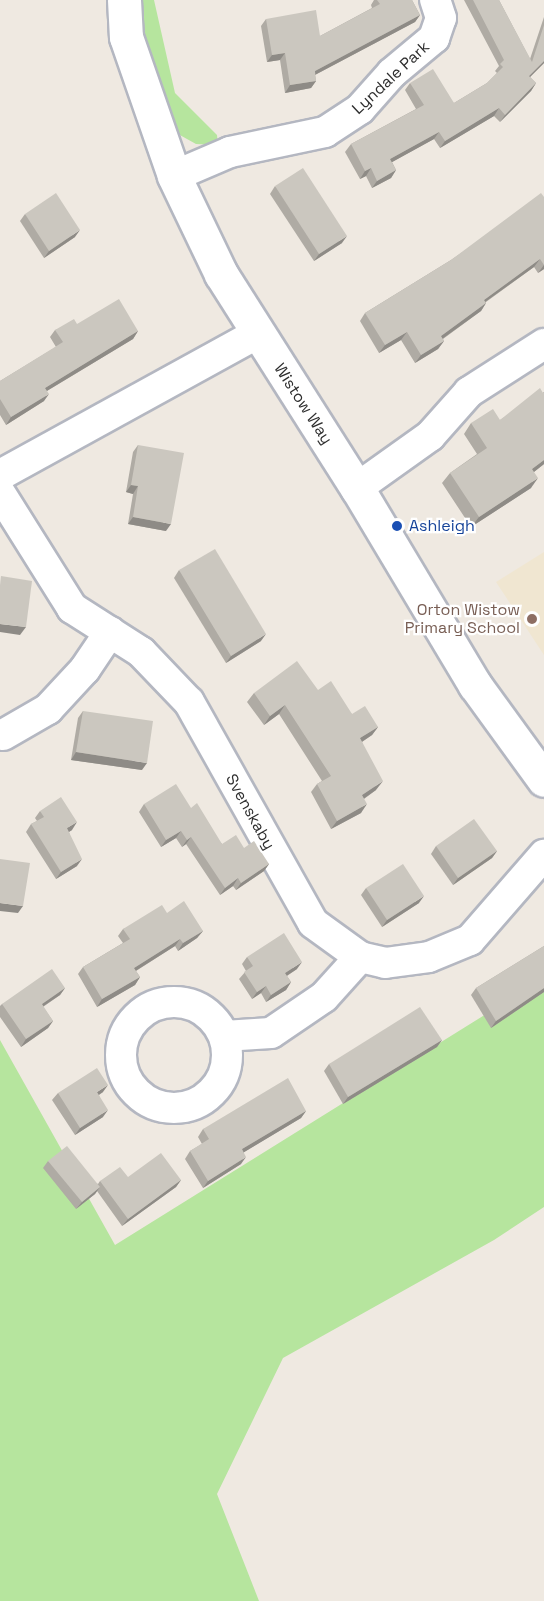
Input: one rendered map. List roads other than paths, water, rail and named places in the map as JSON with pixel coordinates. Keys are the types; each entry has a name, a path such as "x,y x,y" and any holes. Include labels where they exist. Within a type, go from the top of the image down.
{"street":[{"name":"Wistow Way","path":"124,0 126,38 174,176 221,274 357,488 475,685 544,780"},
{"name":"Lyndale Park","path":"174,176 230,152 325,132 360,109 392,73 434,38 441,18 435,0"},
{"path":"0,475 258,333"},
{"path":"357,488 430,436 469,392 544,344"},
{"name":"Svenskaby","path":"0,493 72,608 141,652 189,702 313,923 360,957 385,963 429,957 470,940 544,855"},
{"path":"3,735 48,709 85,669 110,632"},
{"path":"224,1036 271,1033 290,1022 324,997 360,957"}],"place":[{"name":"Ashleigh","path":"397,526"},
{"name":"Orton Wistow Primary School","path":"532,619"}]}
